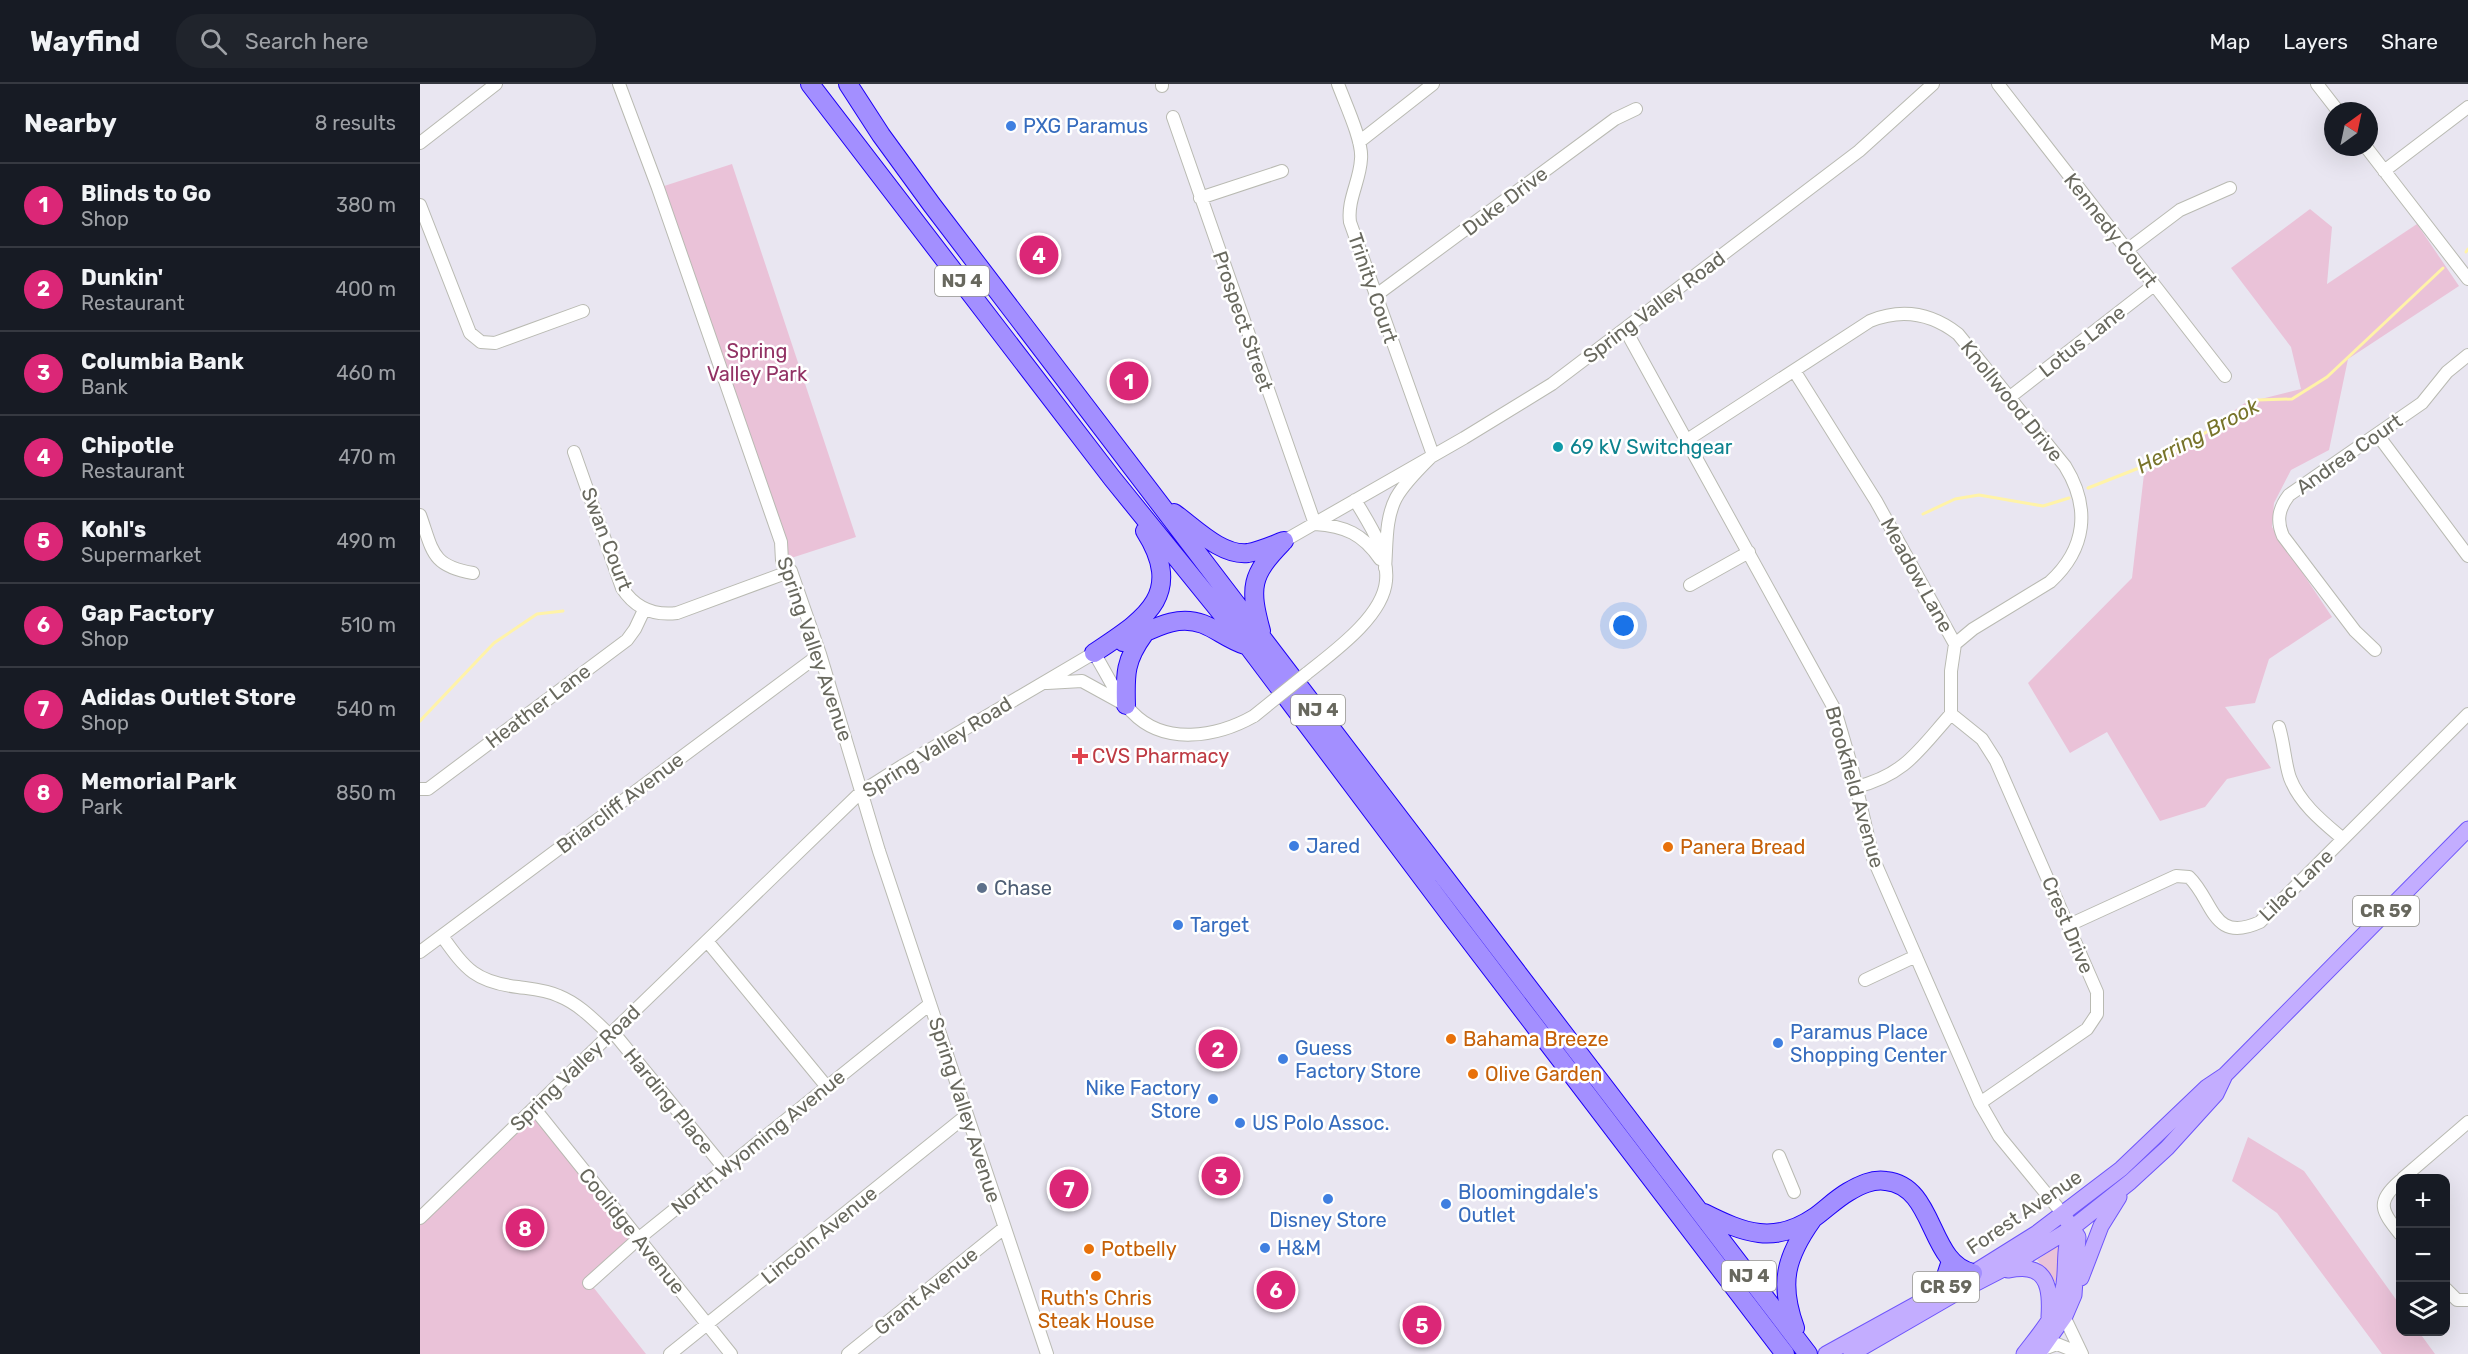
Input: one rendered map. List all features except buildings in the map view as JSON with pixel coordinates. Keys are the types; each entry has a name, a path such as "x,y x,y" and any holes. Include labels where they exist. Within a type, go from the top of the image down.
{"highway":[{"name":"NJ 4","path":"810,84 1112,478 1256,642 1804,1348"},
{"name":"NJ 4","path":"834,84 849,103 881,135 1156,500 1456,924 1785,1354"},
{"path":"848,84 881,135"},
{"path":"1094,653 1137,624 1149,611 1160,589 1159,564 1151,540 1112,478"},
{"path":"1156,500 1204,536 1232,551 1248,553 1284,541"},
{"path":"1094,653 1169,622 1191,621 1204,625 1229,640 1256,642 1255,584 1262,565 1284,541"},
{"path":"1126,705 1127,663 1144,634"},
{"path":"1699,1211 1730,1226 1758,1234 1774,1234 1790,1230 1814,1218 1844,1194 1862,1184 1889,1180 1912,1193 1951,1261 1961,1270 1973,1273"},
{"path":"1804,1348 1788,1308 1785,1285 1792,1250 1814,1218"},
{"path":"1937,1291 1946,1276 1951,1261"}],"main road":[{"name":"Forest Avenue","path":"1826,1354 1973,1273 2063,1214 2121,1169 2206,1087 2225,1075 2468,829"},
{"name":"Forest Avenue","path":"1851,1354 2002,1270 2072,1228 2130,1182 2167,1148 2216,1094 2225,1075"},
{"path":"2074,1295 2101,1226 2130,1182"},
{"path":"2063,1214 2072,1228"},
{"name":"Forest Avenue","path":"2039,1352 2061,1311 2074,1295 2078,1237 2072,1228"},
{"name":"Forest Avenue","path":"2061,1311 2065,1244 2072,1228"},
{"path":"2002,1270 2028,1269 2042,1277 2050,1294 2048,1320"},
{"name":"Forest Avenue","path":"2024,1354 2048,1320 2061,1311"}],"street":[{"path":"420,143 496,84"},
{"name":"Spring Valley Avenue","path":"619,84 658,188 781,542 782,561 791,571 820,654 861,792 1046,1350"},
{"name":"Trinity Court","path":"1338,84 1359,142 1361,165 1350,204 1350,222 1433,455"},
{"path":"1359,142 1433,84"},
{"name":"Spring Valley Road","path":"1284,541 1542,391 1858,151 1932,84"},
{"name":"Kennedy Court","path":"1998,84 2225,376"},
{"path":"2317,84 2331,102"},
{"path":"2384,171 2468,107"},
{"name":"Duke Drive","path":"1376,297 1615,119 1636,109"},
{"name":"Prospect Street","path":"1173,117 1315,524"},
{"path":"2373,156 2468,279"},
{"path":"1200,198 1282,171"},
{"path":"2127,250 2180,210 2230,188"},
{"path":"420,205 470,333 481,342 495,343 583,311"},
{"name":"Lotus Lane","path":"2010,397 2154,285"},
{"name":"Knollwood Drive","path":"1687,440 1795,372 1870,321 1890,315 1911,313 1935,319 1958,334 2072,477 2081,503 2081,532 2070,560 2050,582 1973,629 1955,644"},
{"name":"Brookfield Avenue","path":"1625,329 1835,710 1873,858 1980,1103 1999,1136 2063,1214"},
{"name":"Andrea Court","path":"2375,650 2355,631 2283,536 2278,520 2283,503 2289,495 2426,400 2447,372 2468,355"},
{"name":"Meadow Lane","path":"1795,372 1876,501 1955,644 1951,671 1951,714"},
{"path":"2378,434 2468,556"},
{"name":"Swan Court","path":"574,452 622,588 644,610 666,615 677,613 791,571"},
{"path":"1040,683 1082,681 1095,686 1126,705 1144,722 1172,734 1209,733 1230,728 1254,716 1306,675 1373,612 1386,586 1385,568 1393,505 1401,491 1433,455"},
{"path":"1355,500 1374,531 1385,568"},
{"path":"420,515 439,560 452,570 473,573"},
{"path":"1315,524 1341,527 1356,533 1368,543 1385,568"},
{"path":"1690,585 1749,552"},
{"name":"Heather Lane","path":"420,789 428,789 627,640 644,610"},
{"path":"1094,653 1126,705"},
{"name":"Spring Valley Road","path":"420,1218 861,792 1040,683 1094,653"},
{"name":"Briarcliff Avenue","path":"420,952 820,654"},
{"path":"1856,787 1878,782 1913,759 1951,714"},
{"name":"Crest Drive","path":"1951,714 1982,740 1996,761 2069,925 2097,992 2099,1004 2093,1022 2062,1047 1980,1103"},
{"name":"Lilac Lane","path":"2069,925 2176,876 2188,877 2197,885 2207,908 2223,925 2235,929 2247,928 2260,922 2468,714"},
{"path":"2279,727 2286,747 2290,777 2299,795 2306,805 2343,839"},
{"name":"Harding Place","path":"442,936 461,963 481,979 498,985 557,995 573,1002 611,1033 725,1169"},
{"path":"707,941 827,1087"},
{"path":"1865,980 1916,956"},
{"name":"North Wyoming Avenue","path":"589,1283 638,1239 930,1004"},
{"name":"Coolidge Avenue","path":"534,1108 731,1354"},
{"name":"Lincoln Avenue","path":"670,1354 708,1326 967,1115"},
{"path":"2409,1174 2468,1122"},
{"path":"1779,1156 1794,1192"},
{"path":"2396,1184 2390,1189 2384,1206 2385,1214 2396,1229"},
{"name":"Grant Avenue","path":"848,1354 1005,1228"},
{"path":"2450,1294 2457,1300 2468,1300"},
{"path":"2061,1311 2082,1354"},
{"path":"2039,1352 2057,1344 2082,1354"},
{"path":"1033,1354 1046,1350"}],"green space":[{"name":"Spring Valley Park","path":"732,164 856,537 782,561 658,188"},
{"path":"2310,209 2332,227 2327,284 2417,224 2459,286 2348,359 2329,450 2291,470 2274,503 2272,527 2332,617 2269,659 2255,703 2225,707 2271,768 2227,779 2205,807 2160,821 2107,732 2070,753 2028,683 2132,578 2144,474 2245,403 2301,389 2291,347 2231,268"},
{"path":"534,1108 638,1239 590,1283 646,1354 420,1354 420,1218"},
{"path":"2248,1137 2304,1171 2396,1299 2396,1336 2422,1336 2435,1354 2382,1354 2277,1213 2232,1181"},
{"path":"2059,1245 2058,1281 2055,1282 2037,1260"}],"waterway":[{"name":"Herring Brook","path":"2088,488 2167,457 2257,400 2292,399 2327,377 2443,268"},
{"name":"Herring Brook","path":"1923,514 1955,499 1979,495 2043,506 2069,498"},
{"name":"Herring Brook","path":"420,721 494,643 537,614 563,611"}],"place":[{"name":"PXG Paramus","path":"1011,126"},
{"name":"Chipotle","path":"1039,255"},
{"name":"Blinds to Go","path":"1129,381"},
{"name":"69 kV Switchgear","path":"1558,447"},
{"name":"CVS Pharmacy","path":"1080,756"},
{"name":"Jared","path":"1294,846"},
{"name":"Panera Bread","path":"1668,847"},
{"name":"Chase","path":"982,888"},
{"name":"Target","path":"1178,925"},
{"name":"Bahama Breeze","path":"1451,1039"},
{"name":"Paramus Place Shopping Center","path":"1778,1043"},
{"name":"Dunkin'","path":"1218,1049"},
{"name":"Guess Factory Store","path":"1283,1059"},
{"name":"Olive Garden","path":"1473,1074"},
{"name":"Nike Factory Store","path":"1213,1099"},
{"name":"US Polo Assoc.","path":"1240,1123"},
{"name":"Columbia Bank","path":"1221,1176"},
{"name":"Adidas Outlet Store","path":"1069,1189"},
{"name":"Disney Store","path":"1328,1199"},
{"name":"Bloomingdale's Outlet","path":"1446,1204"},
{"name":"Memorial Park","path":"525,1228"},
{"name":"H&M","path":"1265,1248"},
{"name":"Potbelly","path":"1089,1249"},
{"name":"Ruth's Chris Steak House","path":"1096,1276"},
{"name":"Gap Factory","path":"1276,1290"},
{"name":"Kohl's","path":"1422,1325"}]}
